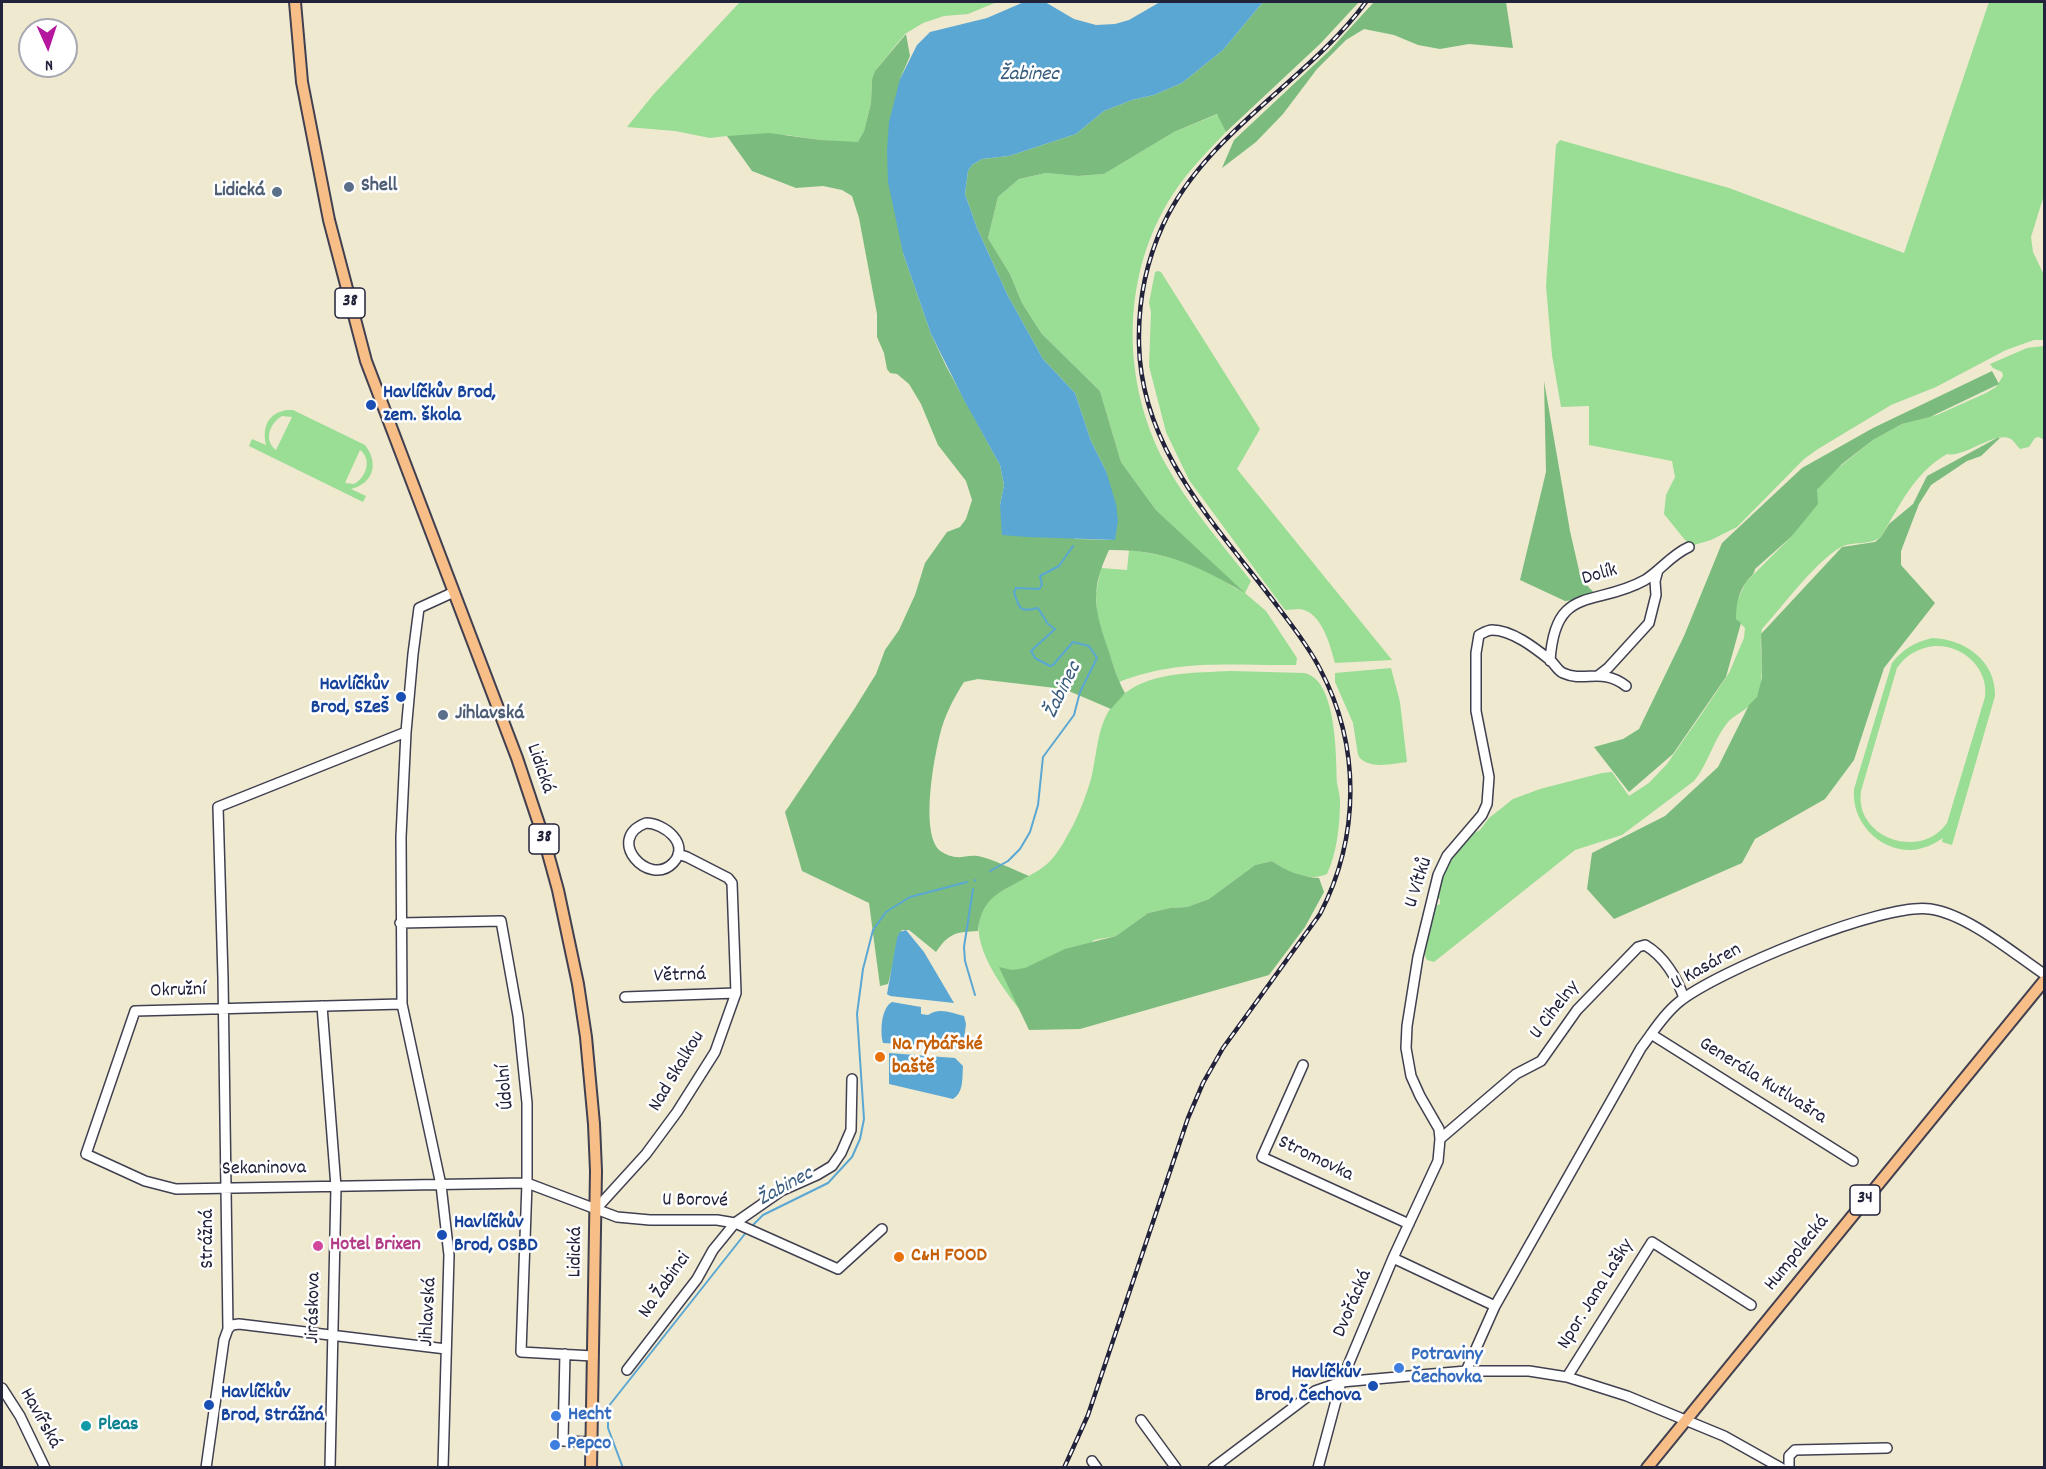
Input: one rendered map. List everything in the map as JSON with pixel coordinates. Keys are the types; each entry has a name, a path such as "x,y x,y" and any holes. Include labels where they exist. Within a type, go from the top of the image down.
{"main road":[{"name":"Lidická","path":"295,2 297,47 311,133 331,230 353,315 384,411 524,777 558,890 578,984 586,1037 594,1124 596,1209 591,1467"},
{"name":"Humpolecká","path":"1647,1467 2044,981"}],"street":[{"name":"Dolík","path":"1550,661 1553,637 1565,610 1578,601 1624,590 1647,578 1677,553 1689,547"},
{"path":"1599,675 1649,623 1656,595 1655,581 1658,568"},
{"name":"Jihlavská","path":"442,1467 450,1263 441,1185 402,1004 401,837 406,732 419,608 454,592"},
{"name":"U Vítků","path":"1438,1161 1439,1129 1411,1076 1406,1048 1407,1026 1418,957 1438,875 1446,856 1482,815 1487,804 1489,777 1476,711 1476,653 1479,634 1491,629 1513,634 1550,661"},
{"path":"1550,661 1560,671 1569,675 1599,675 1619,680 1626,686"},
{"name":"Strážná","path":"206,1467 224,1340 228,1329 220,851 216,812 222,803 406,732"},
{"path":"653,823 660,825 673,835 678,846 678,854 672,864 666,868 658,870 644,866 630,850 631,836 640,826 653,823"},
{"name":"Nad Skalkou","path":"596,1209 646,1154 677,1112 715,1052 736,993 732,883 728,878 678,854"},
{"name":"U Kasáren","path":"1466,1371 1495,1306 1641,1048 1664,1017 1684,998 1703,986 1761,959 1840,927 1885,914 1918,908 1932,909 1962,918 2044,974"},
{"name":"Údolní","path":"400,923 501,921 518,1016 527,1103 527,1183 521,1352 565,1354"},
{"name":"U Cihelny","path":"1440,1139 1516,1074 1541,1061 1576,1010 1638,947 1645,945 1655,953 1673,974 1684,998"},
{"name":"Větrná","path":"625,997 736,993"},
{"path":"223,1008 402,1004"},
{"name":"Jiráskova","path":"322,1006 336,1187 330,1467"},
{"name":"Okružní","path":"135,1011 223,1008"},
{"name":"Sekaninova","path":"135,1011 86,1154 145,1181 176,1189 527,1183 596,1209"},
{"name":"Generála Kutlvašra","path":"1651,1034 1853,1161"},
{"name":"Stromovka","path":"1303,1065 1262,1157 1409,1224"},
{"name":"U Borové","path":"596,1209 617,1217 650,1220 717,1220 739,1225 781,1191 818,1175 832,1166 841,1153 851,1130 852,1078"},
{"name":"Dvořácká","path":"1318,1467 1341,1382 1438,1161"},
{"path":"739,1225 838,1269 882,1229"},
{"name":"Na Žabinci","path":"627,1370 697,1279 713,1250 739,1225"},
{"name":"Npor. Jana Lašky","path":"1568,1377 1652,1242 1752,1305"},
{"path":"1394,1258 1495,1306"},
{"path":"228,1329 232,1325 239,1324 446,1349"},
{"path":"591,1442 563,1441 565,1354 593,1356"},
{"path":"1213,1467 1315,1391 1341,1382 1466,1371 1529,1371 1568,1377 1627,1396 1728,1438 1781,1467"},
{"name":"Havířská","path":"2,1388 20,1416 45,1467"},
{"path":"1141,1420 1176,1467"},
{"path":"1789,1467 1790,1456 1795,1450 1887,1448"}],"green space":[{"path":"740,2 997,2 968,14 944,16 923,23 905,34 875,71 872,79 871,103 864,131 858,143 787,135 710,138 675,131 627,127 653,95"},
{"path":"1263,2 1359,2 1321,43 1226,132 1217,114 1174,132 1104,174 1078,176 1046,173 1019,179 998,197 988,238 1010,274 1022,303 1042,334 1100,391 1121,462 1156,510 1245,593 1180,561 1147,552 1109,550 1099,577 1097,610 1113,666 1125,693 1111,709 1064,689 978,679 964,682 946,715 936,754 930,793 931,830 935,844 948,855 984,857 1029,876 994,896 988,902 983,910 978,931 964,932 949,937 936,952 909,930 902,930 888,984 880,986 869,903 802,871 785,812 876,674 885,650 899,630 915,595 925,563 947,532 960,527 966,519 972,500 966,481 938,445 921,404 909,384 887,369 884,353 877,337 877,314 859,218 852,196 842,190 823,186 796,188 752,171 727,136 769,133 858,142 864,131 871,103 872,79 875,71 906,34 910,56 900,79 903,253 931,334 1000,465 1004,485 1000,505 1076,539 1114,540 1106,471 1091,441 1075,393 1043,359 1007,294 977,228 965,194 968,171 972,165 982,159 1009,156 1076,134 1104,111 1132,100 1154,95 1182,83 1223,50"},
{"path":"1374,2 1506,2 1513,48 1469,44 1440,49 1418,45 1394,35 1364,29 1346,40 1317,69 1283,114 1256,142 1222,168 1234,140 1329,51"},
{"path":"1989,2 2044,2 2044,195 2031,237 2033,252 2044,275 2044,340 2034,340 2006,350 1936,387 1891,405 1804,459 1737,527 1711,540 1694,545 1685,540 1664,514 1666,495 1675,477 1672,461 1589,445 1589,406 1561,407 1552,355 1546,286 1556,145 1560,140 1729,188 1904,253"},
{"path":"1218,114 1226,132 1174,192 1153,233 1142,265 1135,298 1133,332 1135,366 1141,400 1151,432 1165,463 1194,509 1251,581 1245,593 1266,611 1297,658 1296,665 1185,666 1142,674 1119,682 1097,618 1096,593 1101,568 1127,570 1129,550 1191,564 1210,572 1242,591 1156,510 1121,462 1100,391 1042,334 1022,303 1010,274 988,238 998,197 1019,179 1046,173 1078,176 1104,174 1174,132"},
{"path":"1155,272 1161,272 1260,429 1237,469 1392,660 1335,663 1324,630 1314,616 1300,609 1285,610 1189,480 1166,432 1149,366 1151,312 1149,303"},
{"path":"2044,346 2044,440 2039,437 2035,438 2029,447 2020,449 2011,439 1997,438 1962,452 1947,454 1925,470 1909,491 1881,537 1871,542 1846,545 1831,554 1810,573 1762,629 1761,679 1758,695 1753,703 1724,727 1694,781 1622,835 1575,850 1434,962 1427,960 1423,951 1433,907 1440,904 1440,899 1436,897 1447,859 1467,837 1480,830 1489,818 1513,799 1540,789 1612,772 1629,796 1649,783 1667,764 1729,673 1744,638 1745,628 1736,619 1736,603 1746,582 1791,537 1817,490 1838,468 1873,440 1902,424 1937,415 1996,387 2003,376 2002,372 1990,364 2027,348"},
{"path":"1992,371 1999,384 1930,417 1902,424 1873,440 1842,464 1817,490 1818,504 1791,537 1755,569 1741,590 1736,619 1741,623 1726,677 1673,754 1629,792 1594,747 1623,739 1639,729 1684,636 1722,543 1802,468 1873,428"},
{"path":"1544,381 1570,531 1581,579 1599,598 1565,601 1520,580 1546,472"},
{"path":"293,410 365,445 372,459 372,472 365,482 351,489 366,496 363,502 249,446 252,439 266,445 265,432 268,422 280,412","holes":["282,416 292,417 276,450 269,437 271,427","360,450 366,458 365,473 354,484 345,483"]},
{"path":"2000,438 1981,456 1967,461 1931,485 1919,504 1901,551 1901,565 1935,603 1884,668 1854,760 1825,799 1755,839 1742,863 1614,919 1587,889 1592,853 1665,816 1718,767 1749,705 1757,697 1762,678 1761,634 1842,547 1875,542 1881,537 1889,524 1913,504 1927,476"},
{"path":"1944,639 1976,654 1990,672 1995,696 1952,845 1942,842 1943,838 1921,849 1900,849 1878,840 1862,823 1854,801 1854,789 1892,663 1905,650 1926,640","holes":["1944,646 1972,660 1983,677 1985,697 1947,823 1936,834 1922,841 1907,842 1892,839 1878,832 1868,821 1862,807 1861,791 1897,668 1904,659 1918,650"]},
{"path":"1391,668 1400,702 1407,762 1387,765 1367,763 1358,755 1353,723 1335,682 1335,673"},
{"path":"1231,671 1304,673 1315,678 1323,689 1329,703 1335,738 1340,801 1337,838 1327,874 1313,877 1299,875 1272,861 1255,865 1209,899 1187,907 1148,913 1116,936 1094,940 1023,1014 999,982 986,957 979,931 982,910 997,894 1047,864 1060,848 1074,824 1091,779 1104,721 1109,711 1125,693 1149,681 1176,674"},
{"path":"1272,861 1294,873 1319,878 1324,892 1305,927 1269,975 1080,1029 1029,1030 999,967 1012,970 1025,968 1065,949 1116,936 1148,913 1187,907 1209,899 1255,865"}],"water":[{"name":"Žabinec","path":"1024,2 1045,2 1074,19 1096,25 1115,24 1129,20 1160,2 1263,2 1223,50 1182,83 1154,95 1132,100 1104,111 1076,134 1009,156 982,159 972,165 968,171 965,194 977,228 1007,294 1043,359 1075,393 1091,441 1106,471 1116,504 1118,521 1115,540 1002,535 1000,505 1004,485 1000,465 931,334 903,253 888,182 889,122 900,79 917,45 930,32 987,18"},
{"path":"906,930 924,952 954,1003 887,994 897,938 900,932"},
{"path":"892,1002 921,1007 921,1014 928,1015 941,1011 964,1016 966,1024 963,1048 883,1043 884,1015 888,1005"},
{"path":"889,1053 955,1058 963,1066 959,1093 953,1099 889,1084"}],"waterway":[{"name":"Žabinec","path":"990,871 1008,861 1020,849 1030,832 1038,805 1043,757 1074,715 1080,692 1097,658 1089,646 1073,642 1053,665 1050,666 1035,658 1031,651 1055,629 1048,624 1038,608 1027,610 1021,608 1014,592 1016,588 1039,589 1042,585 1040,576 1059,566 1073,546"},
{"name":"Žabinec","path":"752,1226 763,1215 828,1183 852,1157 860,1139 864,1119 857,1014 863,969 873,930 886,912 910,897 967,882"},
{"path":"973,889 964,947 965,961 975,995"},
{"name":"Žabinec","path":"623,1468 608,1428 608,1407 748,1230"}],"railway":[{"path":"1064,1468 1088,1415 1188,1118 1203,1083 1223,1048 1320,914 1343,854 1348,823 1349,760 1343,729 1320,669 1295,630 1208,517 1187,486 1168,453 1153,419 1143,383 1139,344 1144,283 1163,225 1182,192 1205,162 1315,58 1366,2"}],"place":[{"name":"Shell","path":"349,187"},
{"name":"Lidická","path":"277,192"},
{"name":"Havlíčkův Brod, zem. škola","path":"371,405"},
{"name":"Havlíčkův Brod, SZeŠ","path":"401,697"},
{"name":"Jihlavská","path":"443,715"},
{"name":"Na rybářské baště","path":"880,1057"},
{"name":"Havlíčkův Brod, OSBD","path":"442,1235"},
{"name":"Hotel Brixen","path":"318,1246"},
{"name":"C&H FOOD","path":"899,1257"},
{"name":"Potraviny Čechovka","path":"1399,1368"},
{"name":"Havlíčkův Brod, Čechova","path":"1373,1386"},
{"name":"Havlíčkův Brod, Strážná","path":"209,1405"},
{"name":"Hecht","path":"556,1416"},
{"name":"Pleas","path":"86,1426"},
{"name":"Pepco","path":"555,1445"}]}
